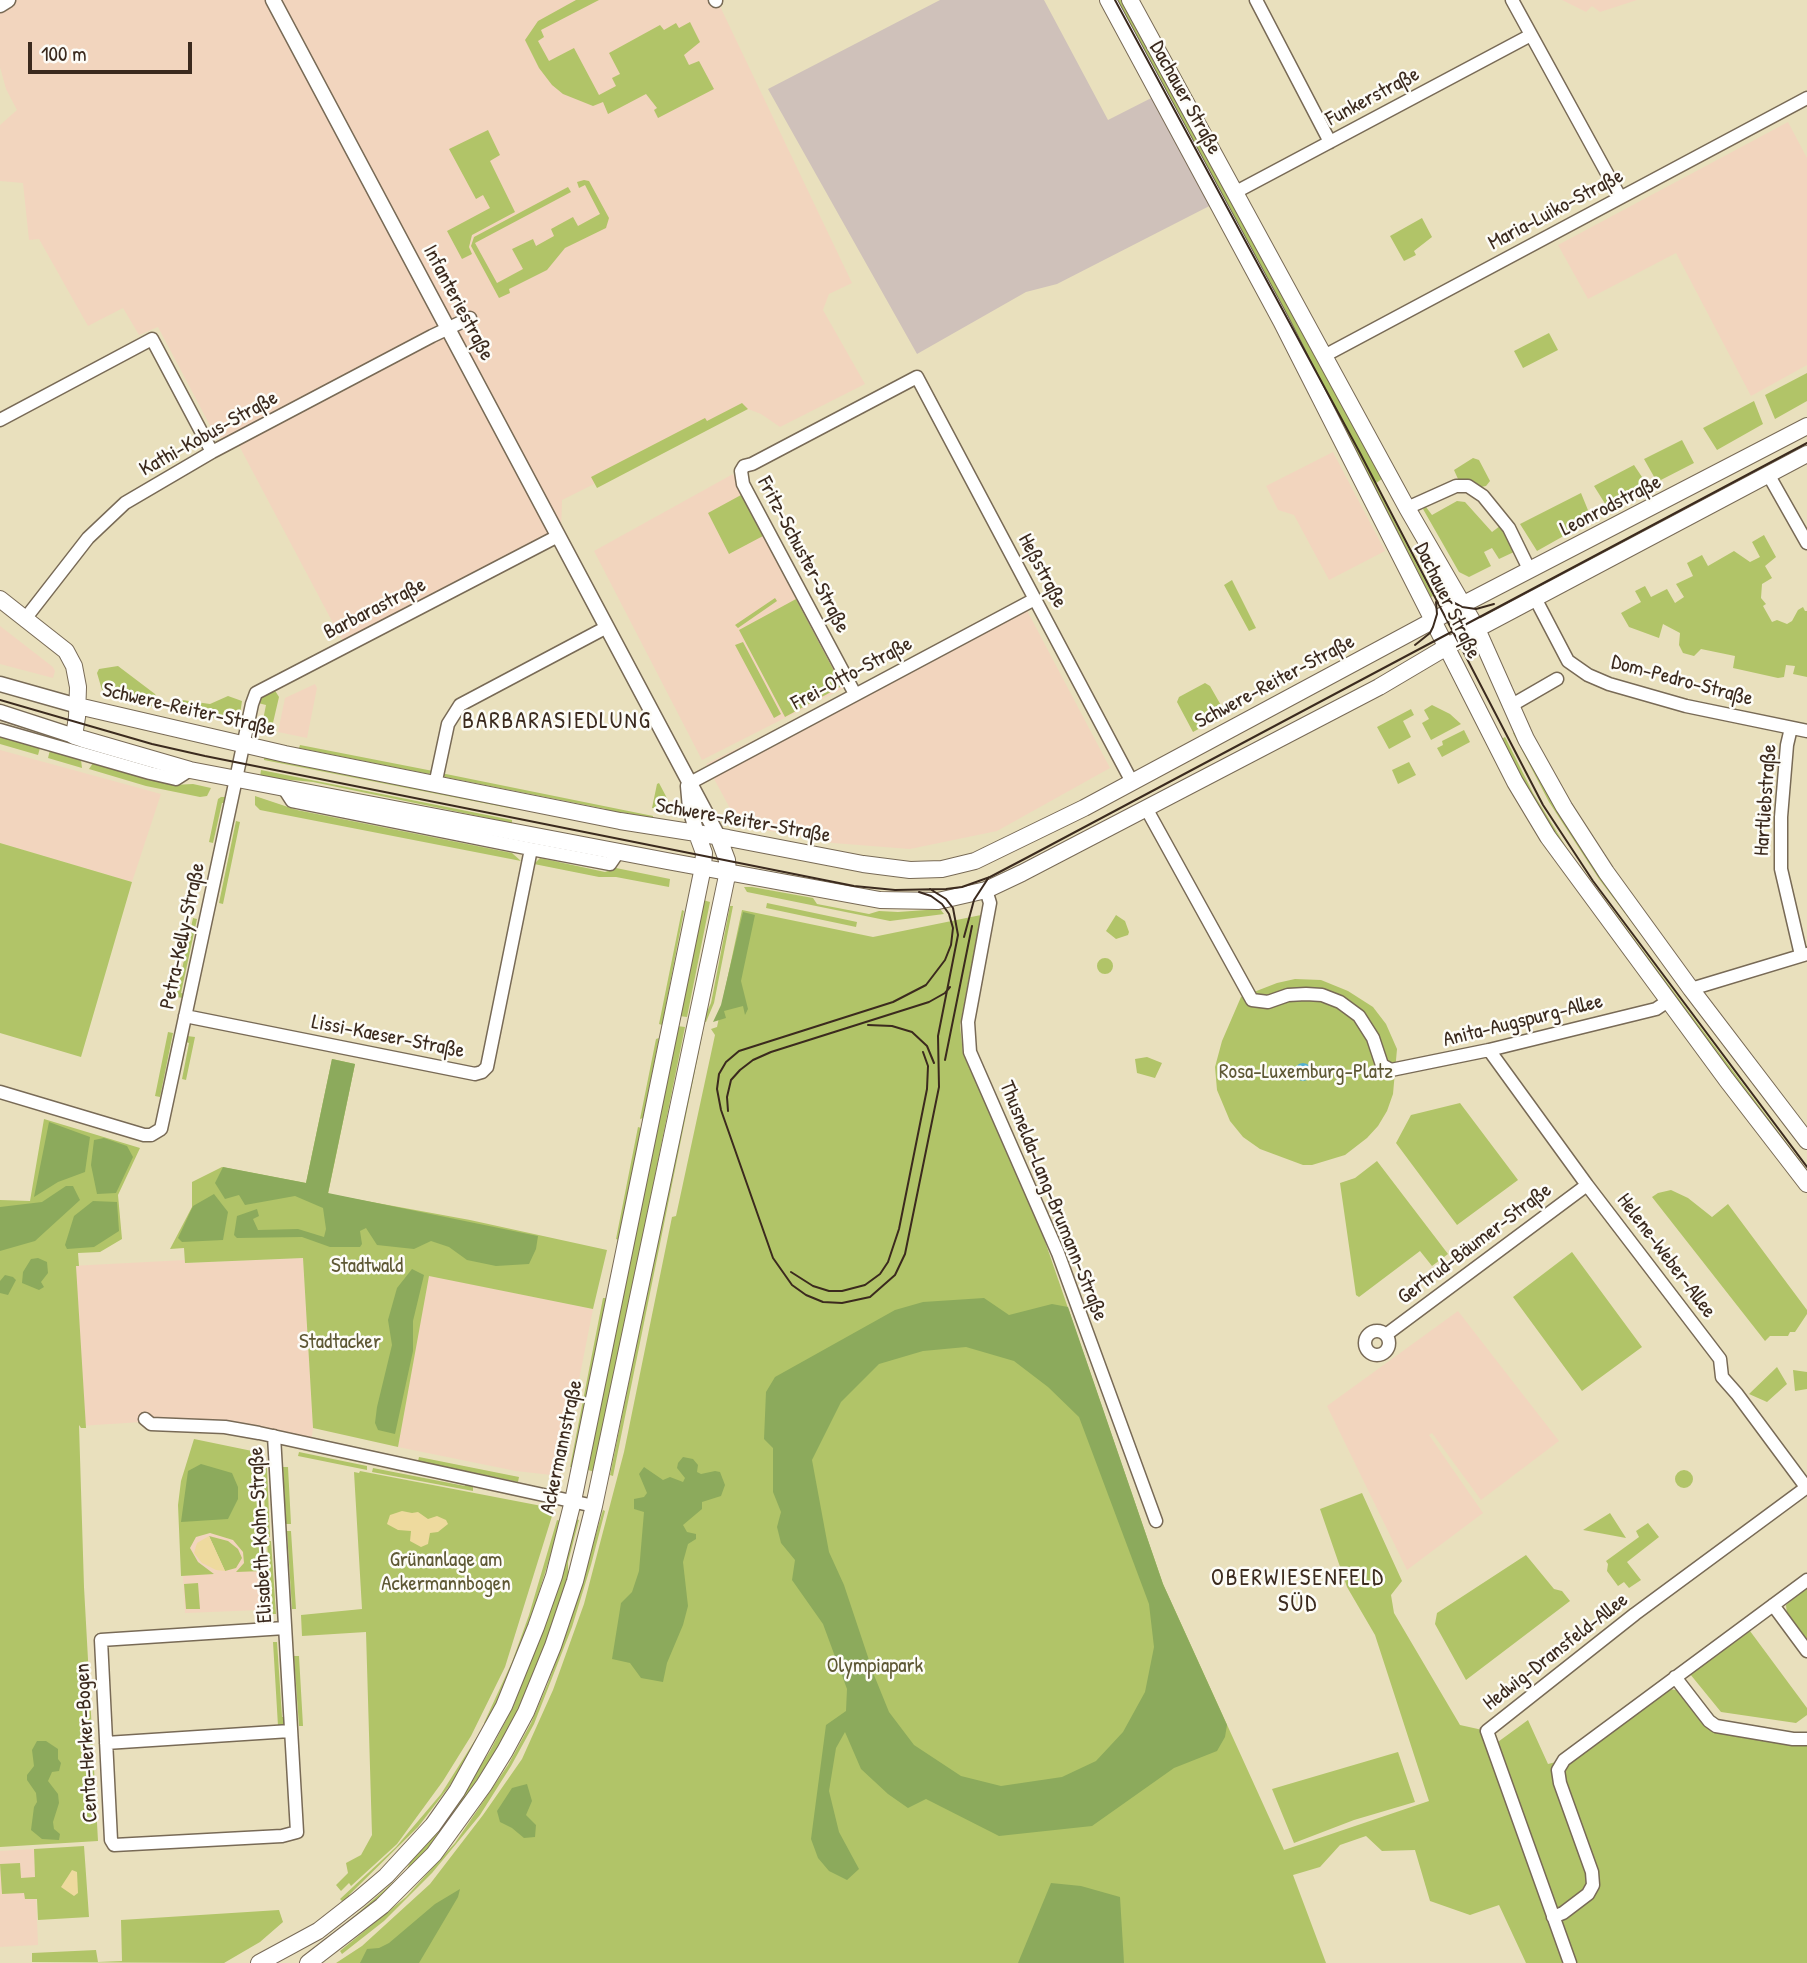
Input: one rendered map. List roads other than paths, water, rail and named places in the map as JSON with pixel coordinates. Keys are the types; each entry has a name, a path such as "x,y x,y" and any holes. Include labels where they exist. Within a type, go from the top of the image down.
{"main road":[{"name":"Dachauer Straße","path":"1108,0 1281,321 1514,782 1548,837 1807,1184"},
{"name":"Dachauer Straße","path":"1130,0 1407,508 1477,629 1526,739 1564,807 1606,872 1691,989 1807,1141"},
{"name":"Leonrodstraße","path":"1434,621 1807,426"},
{"path":"0,599 66,651 74,666 78,706 74,736 190,770 236,779 287,794 619,851 880,900 939,901 986,890 1146,808 1379,687 1477,629 1807,454"},
{"name":"Schwere-Reiter-Straße","path":"78,706 435,785 863,864 910,870 942,869 975,861 1132,782 1434,621"},
{"name":"Ackermannstraße","path":"259,1963 302,1941 342,1913 386,1876 433,1825 457,1791 504,1706 536,1627 554,1577 573,1501 703,867 704,853 697,834"},
{"name":"Ackermannstraße","path":"313,1962 382,1906 434,1854 484,1785 526,1712 553,1646 575,1581 594,1506 728,872 727,860 718,836"}],"street":[{"path":"0,5 8,0"},
{"name":"Infanteriestraße","path":"273,0 688,784 690,808 697,834"},
{"path":"1256,0 1330,142"},
{"path":"1512,0 1620,197"},
{"name":"Funkerstraße","path":"1234,193 1531,35"},
{"name":"Maria-Luiko-Straße","path":"1324,356 1807,98"},
{"path":"447,328 470,318"},
{"name":"Kathi-Kobus-Straße","path":"25,619 88,538 107,519 145,490 447,328"},
{"path":"0,420 152,339 212,452"},
{"name":"Heßstraße","path":"741,471 744,466 917,377 1132,782"},
{"name":"Fritz-Schuster-Straße","path":"741,471 743,484 855,694"},
{"path":"1768,474 1807,543"},
{"path":"1407,508 1456,486 1468,486 1483,496 1508,528 1530,570"},
{"name":"Barbarastraße","path":"243,744 252,704 260,689 558,536"},
{"path":"1512,705 1558,678 1568,661 1535,598"},
{"name":"Frei-Otto-Straße","path":"688,784 1035,599"},
{"path":"435,785 448,724 460,705 607,627"},
{"name":"Dom-Pedro-Straße","path":"1568,661 1592,677 1660,699 1807,732"},
{"name":"Schwere-Reiter-Straße","path":"0,684 78,706"},
{"path":"0,712 74,736"},
{"name":"Hartliebstraße","path":"1791,728 1780,817 1781,869 1804,954"},
{"path":"0,730 150,774 176,779 190,770"},
{"name":"Petra-Kelly-Straße","path":"0,1092 144,1136 161,1129 243,744"},
{"name":"Infanteriestraße","path":"688,784 693,788 718,836"},
{"path":"287,794 610,864 619,851"},
{"name":"Anita-Augspurg-Allee","path":"1146,808 1249,996 1262,1003 1288,995 1322,995 1350,1008 1367,1027 1385,1068 1396,1071 1489,1050 1656,1009 1668,1001"},
{"name":"Lissi-Kaeser-Straße","path":"186,1016 475,1074 482,1072 489,1055 531,849"},
{"name":"Thusnelda-Lang-Brumann-Straße","path":"986,890 990,903 968,1022 970,1052 1058,1253 1156,1521"},
{"path":"1691,989 1804,954"},
{"name":"Helene-Weber-Allee","path":"1489,1050 1587,1185 1720,1359 1722,1377 1807,1487"},
{"name":"Gertrud-Bäumer-Straße","path":"1387,1334 1587,1185"},
{"path":"145,1419 151,1424 225,1427 274,1436"},
{"name":"Elisabeth-Kohn-Straße","path":"297,1832 274,1436 594,1506"},
{"name":"Hedwig-Dransfeld-Allee","path":"1570,1963 1487,1731 1636,1614 1807,1487"},
{"path":"1553,1917 1563,1913 1588,1894 1593,1885 1592,1872 1560,1783 1558,1770 1565,1759 1807,1580"},
{"path":"1773,1605 1807,1651"},
{"name":"Centa-Herker-Bogen","path":"285,1628 101,1640 111,1840 114,1845 282,1836 297,1832"},
{"path":"1675,1677 1709,1721 1716,1726 1807,1739"},
{"path":"106,1743 290,1731"},
{"path":"302,1941 313,1962"}],"water":[{"path":"1299,1063 1307,1063 1312,1072 1310,1079 1299,1081 1294,1076 1294,1068"}],"tram line":[{"path":"1115,0 1360,453 1543,805 1593,881 1807,1167"},
{"path":"0,700 152,744 205,756 854,886 895,890 962,887 990,877 1030,856 1807,443"},
{"path":"1439,589 1449,600 1462,607 1476,609 1494,604"},
{"path":"1415,645 1430,633 1433,627 1437,614 1436,602"},
{"path":"964,937 974,900 989,877"},
{"path":"919,892 942,904 949,914 953,928 951,945 945,960 926,985 893,1002 739,1051 726,1062 719,1074 717,1089 721,1110 773,1258 792,1285 823,1302 842,1303 870,1297 895,1275 905,1254 939,1087 938,1036 958,935 953,908 946,899 930,889"},
{"path":"945,1060 972,926"},
{"path":"728,1111 727,1097 731,1080 753,1060 929,1002 950,987"},
{"path":"868,1025 892,1026 912,1032 927,1046 934,1063"},
{"path":"791,1272 813,1286 829,1291 842,1291 865,1285 880,1274 888,1262 899,1229 927,1089 928,1066 923,1052"}],"district":[{"name":"BARBARASIEDLUNG","path":"557,722"},
{"name":"OBERWIESENFELD SÜD","path":"1298,1592"}],"park label":[{"name":"Rosa-Luxemburg-Platz","path":"1306,1072"},
{"name":"Stadtwald","path":"367,1266"},
{"name":"Stadtacker","path":"340,1342"},
{"name":"Grünanlage am Ackermannbogen","path":"446,1572"},
{"name":"Olympiapark","path":"875,1666"}]}
